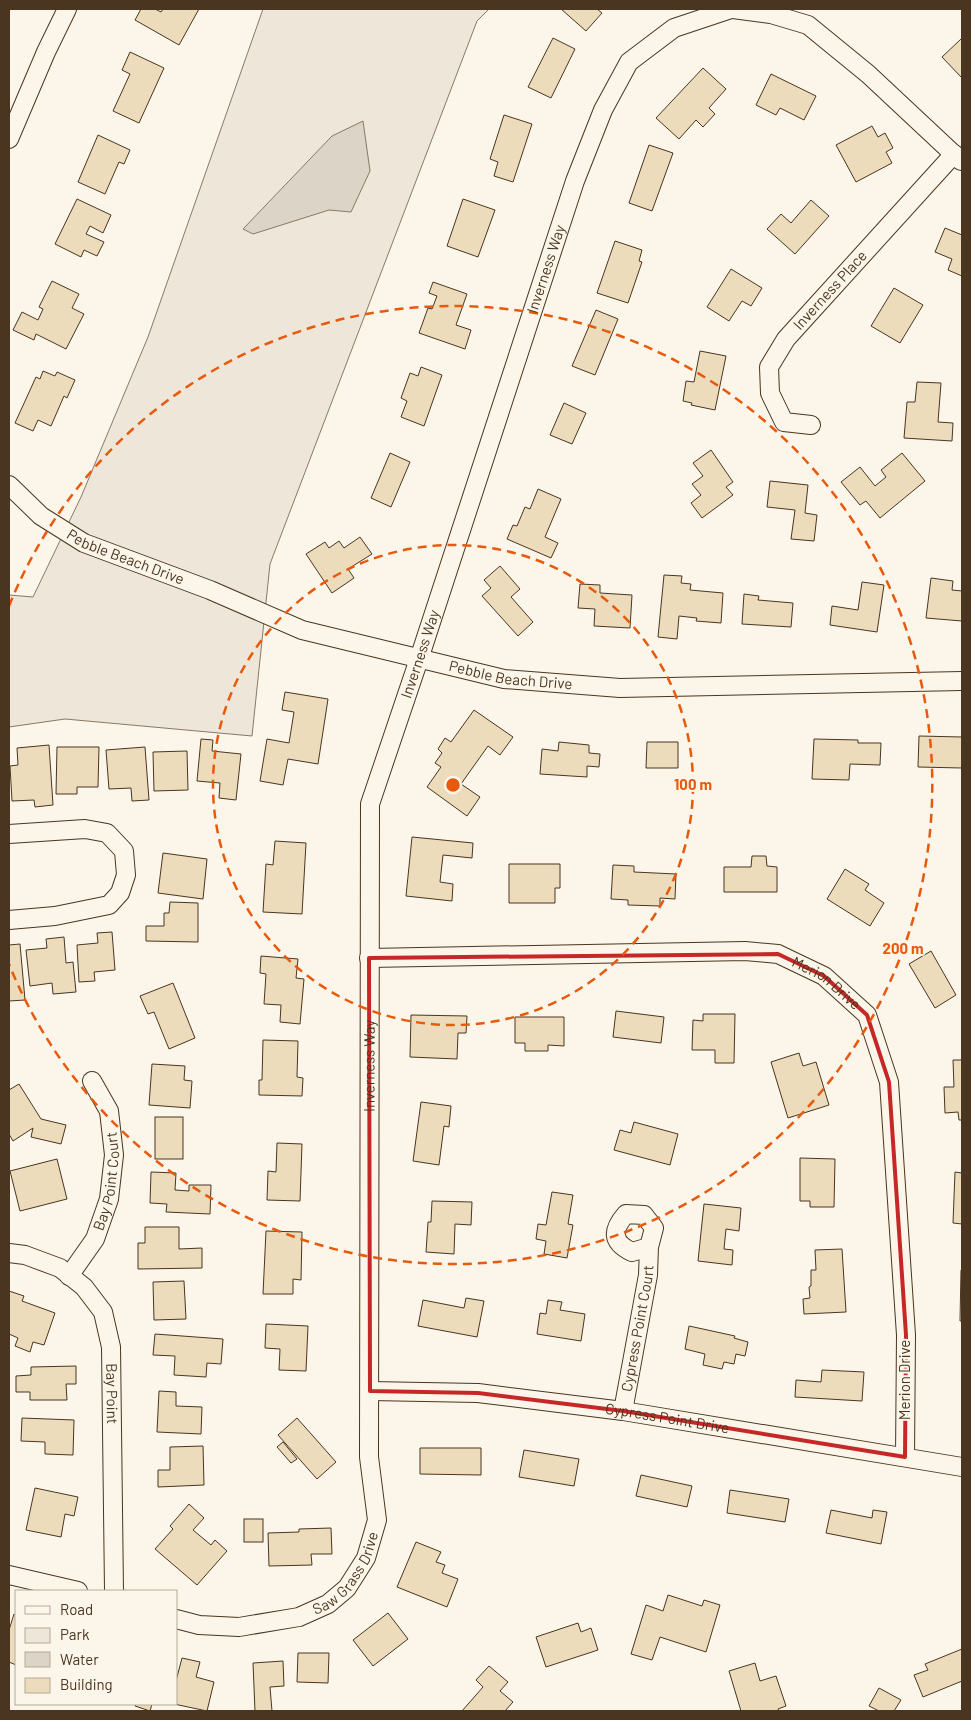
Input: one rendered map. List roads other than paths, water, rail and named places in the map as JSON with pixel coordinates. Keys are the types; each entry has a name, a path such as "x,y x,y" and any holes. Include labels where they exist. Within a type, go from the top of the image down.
{"street":[{"path":"9,139 46,52 67,9"},
{"name":"Inverness Way","path":"370,1391 370,804 575,181 603,110 629,62 674,28 732,9 771,14 808,25 868,74 958,158"},
{"name":"Inverness Place","path":"811,425 784,422 770,393 769,367 786,339 958,158"},
{"name":"Pebble Beach Drive","path":"9,485 41,516 84,543 210,590 302,630 504,679 620,688 962,681"},
{"path":"9,834 86,829 107,833 124,851 126,875 120,893 109,905 55,916 9,920"},
{"name":"Merion Drive","path":"369,958 745,951 778,954 824,976 867,1015 889,1082 906,1335 905,1457"},
{"name":"Bay Point Court","path":"69,1276 95,1239 109,1199 114,1155 109,1111 92,1081"},
{"name":"Cypress Point Court","path":"623,1410 648,1274 649,1247"},
{"name":"Bay Point","path":"9,1253 25,1255 60,1268 84,1287 103,1312 111,1348 114,1590"},
{"name":"Cypress Point Drive","path":"370,1391 478,1393 623,1410 962,1466"},
{"name":"Saw Grass Drive","path":"178,1620 199,1625 239,1627 299,1617 328,1604 347,1588 366,1558 377,1520 369,1457 370,1391"},
{"path":"9,1575 74,1590"}],"water":[{"path":"363,121 370,171 351,212 329,210 253,234 243,229 332,136"}]}
